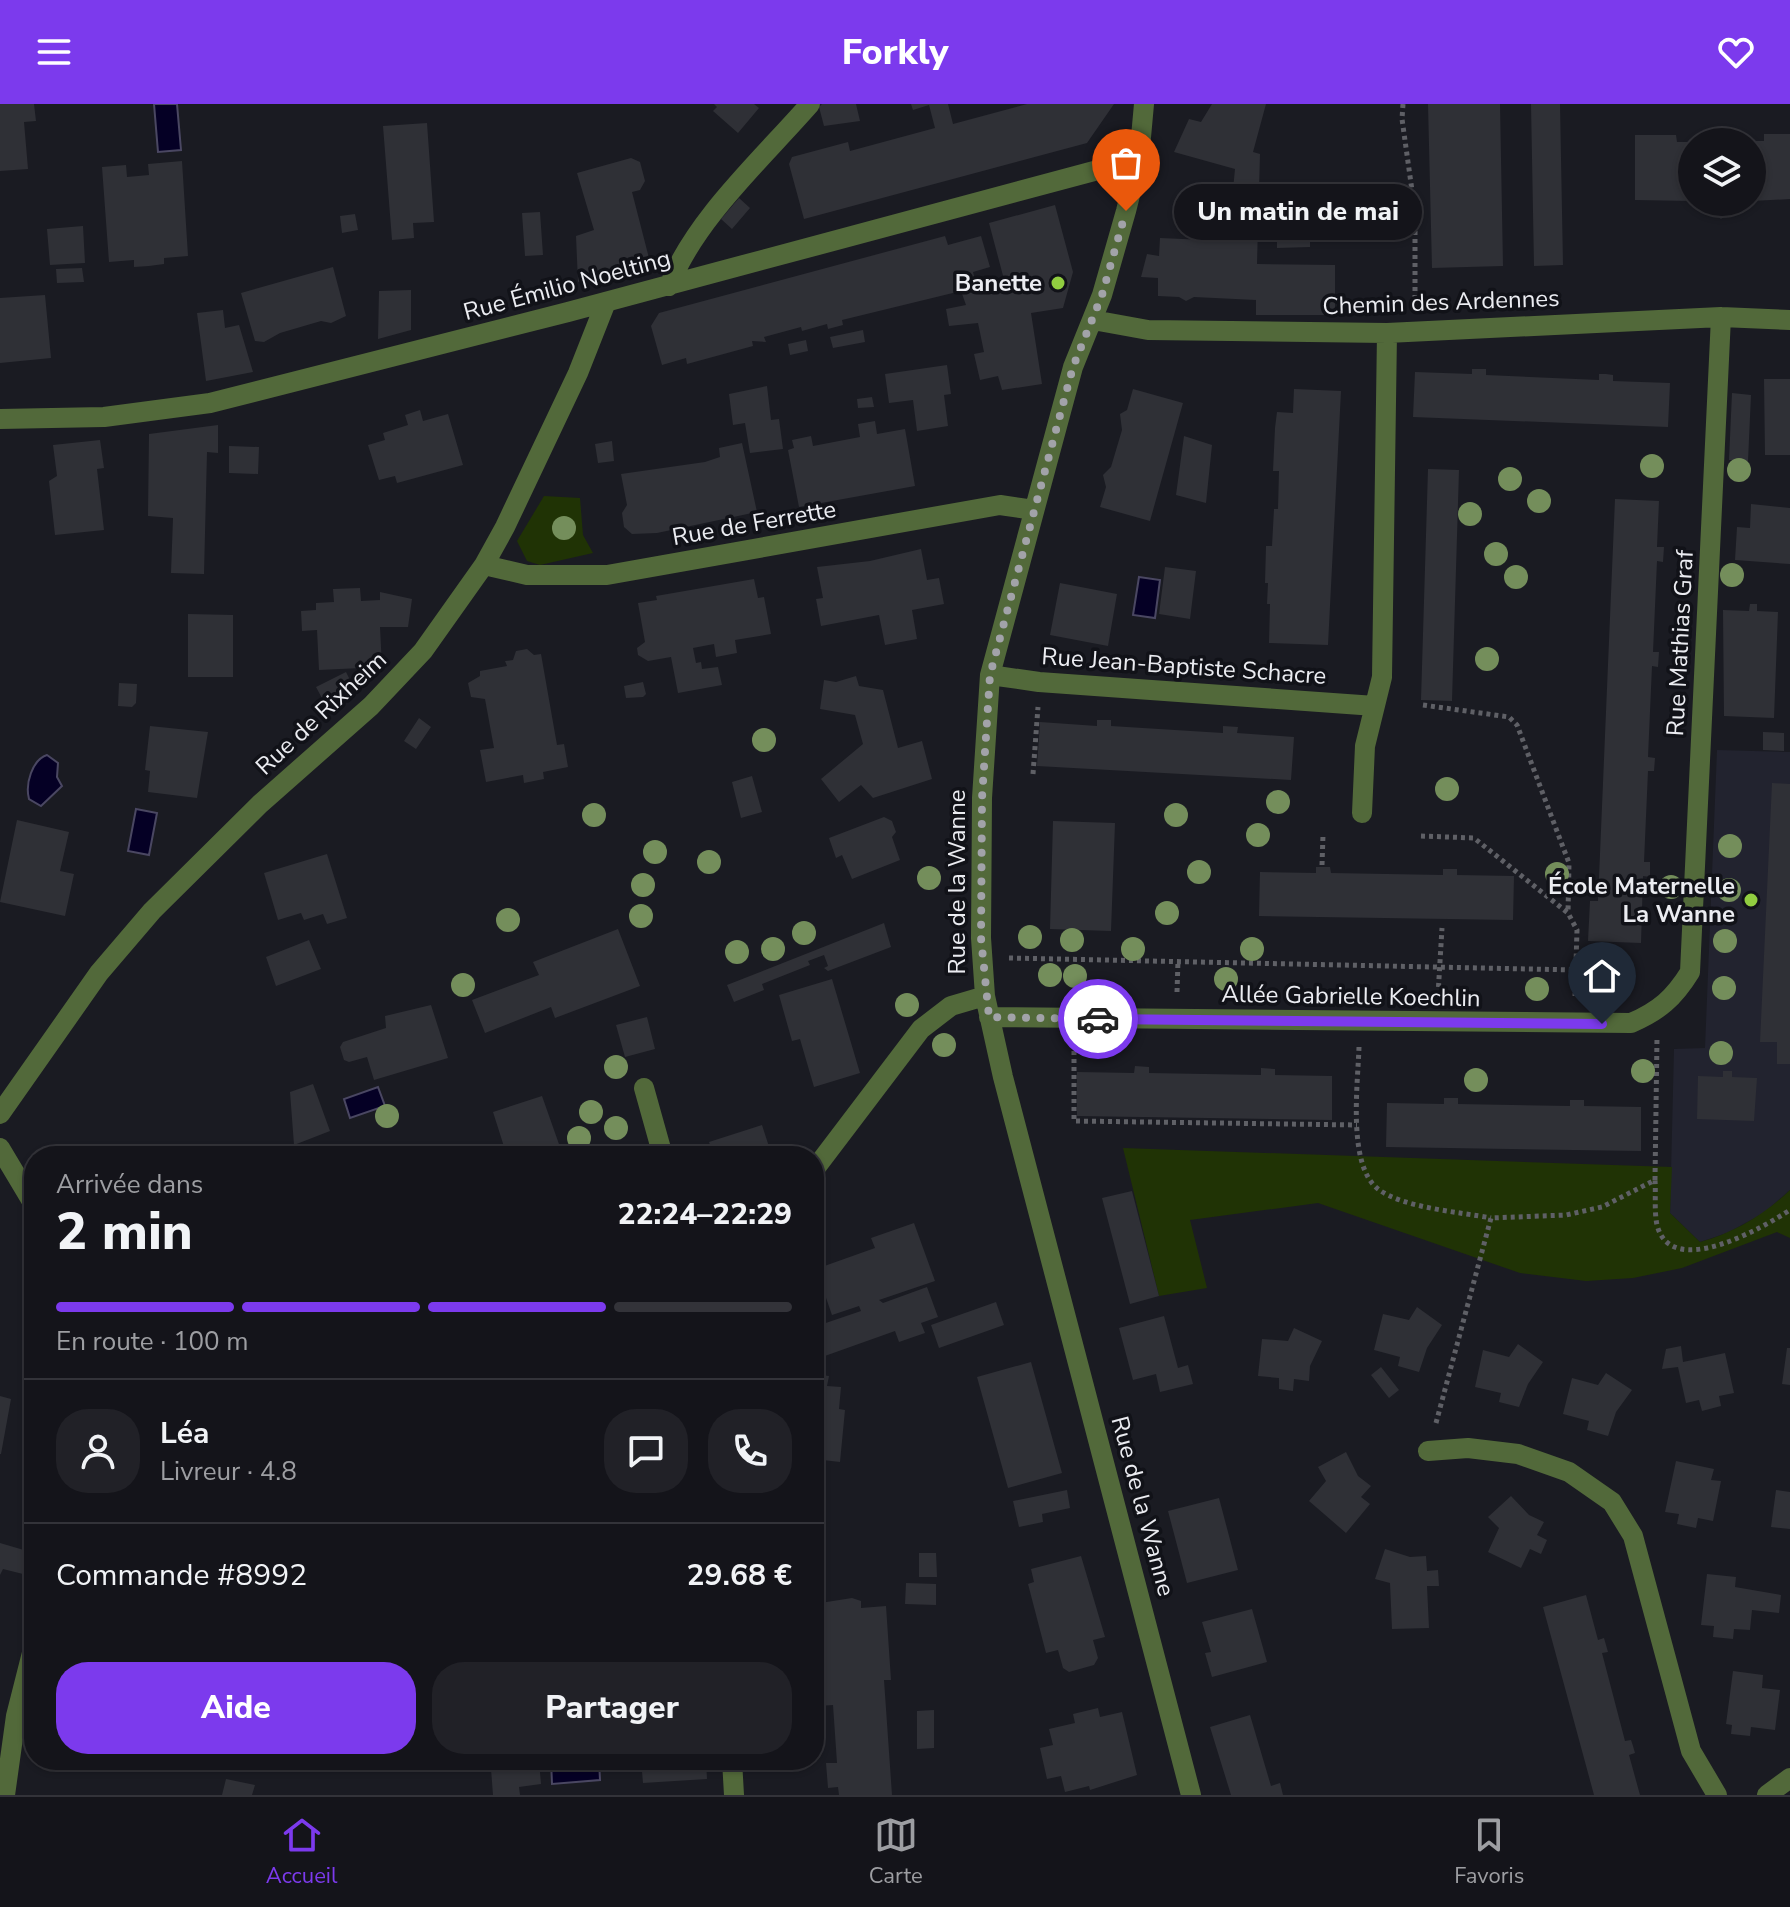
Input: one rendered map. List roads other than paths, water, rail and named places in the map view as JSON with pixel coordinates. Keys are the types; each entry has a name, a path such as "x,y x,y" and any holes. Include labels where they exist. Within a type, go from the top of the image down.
{"street":[{"path":"669,286 680,259 709,220 810,104"},
{"name":"Rue de la Wanne","path":"1144,106 1139,159 1093,320 1073,367 990,675 982,798 981,938 989,1017 1191,1795"},
{"name":"Rue Émilio Noelting","path":"0,419 104,417 210,403 669,286 1139,159"},
{"name":"Rue de Rixheim","path":"0,1114 99,973 152,911 260,804 398,680 484,565 524,492 606,302"},
{"name":"Chemin des Ardennes","path":"1093,320 1148,330 1387,333 1721,317 1790,320"},
{"name":"Rue Mathias Graf","path":"1690,972 1721,317"},
{"path":"1362,813 1365,746 1382,677 1387,333"},
{"name":"Rue de Ferrette","path":"484,565 518,575 607,575 1000,505 1034,510"},
{"name":"Rue Jean-Baptiste Schacre","path":"990,675 1039,682 1375,706"},
{"name":"Allée Gabrielle Koechlin","path":"989,1017 1631,1023 1657,1012 1676,995 1690,972"},
{"path":"824,1157 921,1029 951,1006 985,996"},
{"path":"644,1088 660,1146"},
{"path":"0,1148 24,1188"},
{"path":"1428,1451 1468,1448 1518,1454 1569,1472 1612,1502 1633,1536 1691,1751 1717,1795"},
{"path":"5,1795 16,1716 24,1684"},
{"path":"733,1770 734,1795"},
{"path":"1767,1795 1790,1778"}],"place":[{"name":"Un matin de mai","path":"1126,211"},
{"name":"Banette","path":"1058,283"},
{"name":"École Maternelle La Wanne","path":"1751,900"}]}
